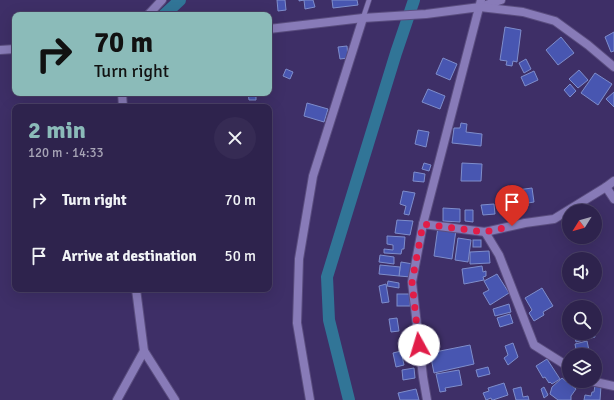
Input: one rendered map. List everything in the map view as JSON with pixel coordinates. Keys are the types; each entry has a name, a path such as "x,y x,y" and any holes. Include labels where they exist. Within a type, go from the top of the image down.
{"street":[{"path":"151,12 162,0"},
{"path":"272,29 363,18 426,14 501,0"},
{"path":"480,4 524,12 555,21 588,45 614,67"},
{"path":"427,400 422,376 412,282 423,224 480,4"},
{"path":"310,400 297,323 299,259 313,176 363,18"},
{"path":"0,50 12,49"},
{"path":"423,224 485,232 554,219 614,181"},
{"path":"606,187 614,199"},
{"path":"485,232 499,255 534,345 562,363"},
{"path":"136,292 144,351 176,400"},
{"path":"117,400 144,351"},
{"path":"602,384 614,386"}],"lane":[{"path":"363,18 369,0"}],"building":[{"path":"277,0 285,0 286,10 278,11"},
{"path":"304,0 313,0 315,7 305,9"},
{"path":"332,0 357,0 358,5 333,8"},
{"path":"505,27 521,30 517,62 513,61 512,66 506,65 507,61 500,60"},
{"path":"614,32 614,51 611,52 605,37"},
{"path":"561,37 574,53 558,65 546,50"},
{"path":"347,46 348,58 340,59 338,47"},
{"path":"443,58 457,64 450,80 436,74"},
{"path":"526,59 531,69 524,73 519,63"},
{"path":"286,69 293,72 290,79 283,76"},
{"path":"579,70 588,80 578,88 569,79"},
{"path":"534,71 538,80 525,86 521,77"},
{"path":"595,73 612,84 598,105 581,93"},
{"path":"570,84 576,91 570,97 564,90"},
{"path":"428,89 445,96 440,109 422,102"},
{"path":"614,92 614,107 606,99"},
{"path":"248,96 256,96 256,100 249,100"},
{"path":"307,103 328,109 324,122 304,116"},
{"path":"461,123 467,124 466,132 482,134 481,146 452,143 454,128 460,128"},
{"path":"418,130 429,132 426,147 415,144"},
{"path":"424,163 431,165 429,171 422,169"},
{"path":"462,163 482,164 481,181 461,181"},
{"path":"414,172 425,174 424,182 413,181"},
{"path":"532,188 534,202 528,203 528,206 520,208 517,190"},
{"path":"403,191 415,193 409,215 404,214 406,206 400,204"},
{"path":"494,204 495,214 483,215 481,205"},
{"path":"443,208 460,209 460,222 443,221"},
{"path":"465,210 473,210 473,222 465,221"},
{"path":"397,220 413,221 410,235 395,233"},
{"path":"438,227 456,230 452,259 434,256"},
{"path":"387,236 405,237 404,249 402,249 401,254 384,253 384,249 393,250 393,245 387,244"},
{"path":"458,238 471,240 468,262 455,260"},
{"path":"473,240 481,240 481,247 473,247"},
{"path":"489,251 490,263 470,264 470,252"},
{"path":"380,255 394,257 394,264 379,262"},
{"path":"401,262 413,264 411,277 399,276"},
{"path":"380,265 400,267 399,276 379,274"},
{"path":"482,266 483,272 486,271 486,276 483,277 484,280 464,284 462,269"},
{"path":"497,274 509,293 490,305 483,293 489,290 484,281"},
{"path":"388,281 399,283 399,288 387,286"},
{"path":"386,284 389,302 382,303 379,286"},
{"path":"542,288 553,306 543,312 544,315 534,321 529,313 532,310 525,298"},
{"path":"397,294 410,294 410,306 397,306"},
{"path":"509,304 511,312 495,316 493,309"},
{"path":"510,314 513,323 500,327 497,318"},
{"path":"397,318 399,331 391,332 389,319"},
{"path":"587,341 588,348 576,348 575,344"},
{"path":"513,343 518,357 508,365 504,358 508,355 505,346"},
{"path":"470,345 474,364 434,373 430,353"},
{"path":"401,351 404,365 396,367 393,353"},
{"path":"547,359 560,379 552,384 550,382 549,383 545,377 543,378 536,366"},
{"path":"488,367 490,374 478,377 476,370"},
{"path":"414,368 415,378 403,380 402,370"},
{"path":"459,370 462,385 445,388 446,391 440,392 436,374"},
{"path":"562,378 562,388 576,389 571,396 571,400 558,400 550,394 552,387"},
{"path":"504,383 508,395 493,400 491,398 486,400 483,393 489,391 488,388"},
{"path":"521,387 523,397 528,396 529,400 516,400 513,389"},
{"path":"544,387 548,395 544,398 541,389"},
{"path":"595,388 601,388 600,400 584,400 585,395 591,396 592,392 594,392"},
{"path":"416,389 419,400 400,400 398,393"}],"waterway":[{"path":"167,12 180,0"},
{"path":"349,400 329,320 327,277 396,53 414,0"}],"route":[{"path":"419,345 412,282 423,224 485,232 512,226"}]}
